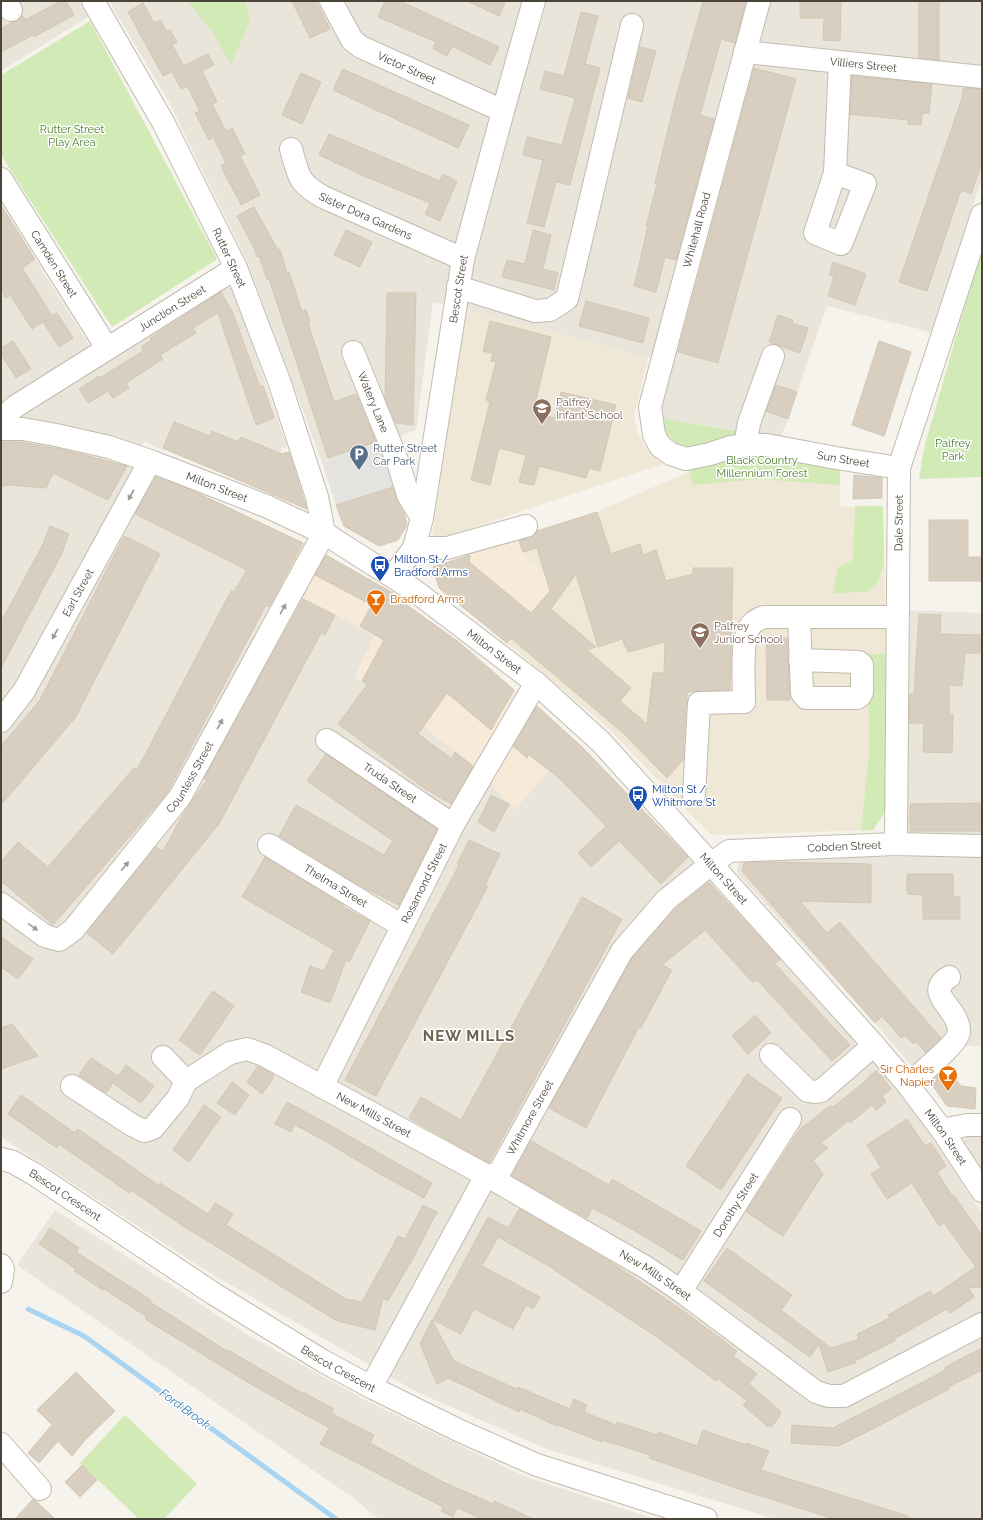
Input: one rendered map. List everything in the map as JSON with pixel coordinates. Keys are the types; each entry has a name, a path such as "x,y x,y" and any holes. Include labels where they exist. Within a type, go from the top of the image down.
{"street":[{"name":"Rutter Street","path":"93,1 163,122 236,268 279,381 320,482 317,497 324,533"},
{"name":"Victor Street","path":"331,1 352,40 361,47 503,112"},
{"name":"Bescot Street","path":"393,576 414,548 422,518 458,287 464,259 534,1"},
{"name":"Whitehall Road","path":"671,454 660,446 654,435 650,408 759,1"},
{"path":"458,287 535,311 550,310 567,299 632,25"},
{"name":"Villiers Street","path":"745,52 982,77"},
{"path":"836,172 840,62"},
{"name":"Sister Dora Gardens","path":"291,149 301,181 320,203 464,259"},
{"name":"Camden Street","path":"1,179 107,348"},
{"name":"Dale Street","path":"896,844 898,468 982,215"},
{"name":"Junction Street","path":"1,419 16,406 236,268"},
{"name":"Watery Lane","path":"353,352 408,495 422,518"},
{"path":"745,445 749,423 773,356"},
{"name":"Milton Street","path":"1,429 23,429 109,447 150,461 266,506 324,533 393,576 536,683 601,742 874,1045 908,1085 942,1130 982,1191"},
{"name":"Sun Street","path":"671,454 686,459 710,454 731,447 745,445 767,445 898,468"},
{"name":"Earl Street","path":"1,720 24,691 150,461"},
{"path":"414,548 448,548 526,526"},
{"name":"Countess Street","path":"1,904 45,936 59,940 73,930 180,797 324,533"},
{"path":"694,795 699,703 744,702 745,639 749,627 758,619 764,617 897,617"},
{"path":"798,617 800,660"},
{"name":"Rosamond Street","path":"322,1087 453,825 536,683"},
{"name":"Truda Street","path":"327,740 453,825"},
{"name":"Cobden Street","path":"711,864 729,851 896,844 982,846"},
{"name":"Thelma Street","path":"269,845 402,926"},
{"name":"Whitmore Street","path":"371,1387 482,1183 500,1172 622,951 666,900 711,864"},
{"path":"908,1085 954,1043 959,1033 958,1022 954,1013 940,996 938,988 942,982 949,977"},
{"path":"771,1055 808,1091 814,1092 821,1091 874,1045"},
{"name":"New Mills Street","path":"72,1086 144,1131 153,1128 182,1089 230,1053 246,1049 264,1056 491,1178 647,1268 681,1291 816,1392 829,1396 844,1396 982,1324"},
{"path":"163,1057 182,1089"},
{"name":"Dorothy Street","path":"681,1291 790,1119"},
{"path":"942,1130 967,1125 982,1125"},
{"name":"Bescot Crescent","path":"1,1159 12,1162 34,1174 214,1294 323,1361 371,1387 460,1431 537,1465 706,1519"},
{"path":"1,1266 3,1269 1,1282"},
{"path":"1,1444 40,1489"}],"shaded area":[{"path":"1,1 79,1 88,17 1,71"},
{"path":"109,1 982,1 982,178 931,332 827,306 781,438 661,418 661,409 673,362 648,358 466,309 433,302 416,430 322,462 247,261 169,102"},
{"path":"1,205 102,365 225,286 233,289 287,446 281,448 281,454 265,490 144,442 135,467 152,472 261,524 280,586 375,635 355,677 424,726 474,767 515,809 575,740 688,857 903,1092 982,1214 982,1519 775,1519 547,1449 417,1392 208,1272 1,1137"},
{"name":"Palfrey Infant School","path":"466,309 648,358 634,415 638,435 646,448 663,464 435,541 432,537"},
{"name":"Rutter Street Car Park","path":"384,442 398,485 336,505 322,462"},
{"name":"Palfrey Junior School","path":"706,464 840,467 840,507 883,506 887,809 873,830 711,835 606,726 507,643 557,582 525,557 518,537 597,512"},
{"path":"518,537 525,557 557,582 507,643 439,588 433,567"},
{"path":"303,543 398,596 403,603 460,643 514,690 536,705 575,740 515,809 474,767 424,726 355,677 375,635 280,586"},
{"path":"904,610 982,613 982,1046 964,1046 955,1034 913,1068 875,1023 737,873 738,865 744,856 905,857"},
{"path":"973,1131 982,1131 982,1176 963,1146 965,1137"},
{"path":"55,1210 248,1335 369,1402 524,1476 654,1519 379,1519 349,1495 17,1265"}],"green space":[{"path":"188,1 245,1 250,20 231,65 213,33"},
{"name":"Rutter Street Play Area","path":"90,21 216,257 216,260 112,327 1,155 1,75"},
{"name":"Palfrey Park","path":"982,247 982,477 919,479 924,448"},
{"path":"661,418 743,432 691,449 678,445 667,434"},
{"name":"Black Country Millennium Forest","path":"760,454 840,467 840,485 759,479 693,485 689,471 706,464"},
{"path":"855,506 883,506 884,563 877,584 868,592 833,593 838,567 853,560"},
{"path":"868,654 886,654 887,809 873,830 861,831 869,753"},
{"path":"125,1415 197,1484 164,1519 139,1519 80,1463"}],"building":[{"path":"61,1 66,1 74,15 34,37 33,35 1,52 1,29 23,16 25,20"},
{"path":"292,1 316,1 330,29 310,38"},
{"path":"385,1 400,1 499,47 490,65 452,46 447,56 433,49 436,42 378,17"},
{"path":"467,1 506,1 499,16"},
{"path":"703,1 746,1 735,43 721,39 700,115 714,119 676,260 665,257 656,292 634,286 648,226 646,226 657,184 655,183 675,101"},
{"path":"800,1 841,1 840,41 823,40 824,18 800,18"},
{"path":"919,1 939,1 939,60 919,58"},
{"path":"143,3 154,23 160,20 167,32 170,30 177,42 172,45 184,66 208,54 214,65 202,71 217,102 212,104 226,131 232,128 245,154 240,156 260,195 241,205 221,166 226,163 213,137 209,140 195,113 200,111 187,86 181,89 172,72 163,76 128,12"},
{"path":"581,12 598,16 585,64 600,68 570,185 556,182 544,227 527,223 543,160 523,155 527,137 562,145 575,98 540,89 545,71 564,76"},
{"path":"640,47 656,51 642,102 628,98"},
{"path":"754,68 796,79 718,363 678,352"},
{"path":"343,69 469,125 458,148 333,90"},
{"path":"301,73 321,82 302,124 282,115"},
{"path":"852,76 932,84 929,113 922,113 921,125 908,124 908,120 850,114"},
{"path":"963,88 982,89 982,163 971,194 961,190 927,291 899,282 962,98"},
{"path":"329,134 440,181 443,174 457,181 440,221 425,214 430,203 364,176 319,155"},
{"path":"1,205 35,259 22,268 52,316 57,313 73,338 59,347 43,322 49,318 32,329 10,295 6,298 1,289"},
{"path":"254,207 278,250 280,250 302,312 306,310 310,322 308,323 334,402 356,394 376,442 328,458 269,279 267,279 259,256 257,257 253,246 237,216"},
{"path":"346,230 372,242 360,267 334,255"},
{"path":"533,230 551,235 543,269 558,273 554,290 502,277 507,260 525,264"},
{"path":"833,262 866,274 855,305 828,296 834,276 829,275"},
{"path":"221,292 232,311 260,387 263,386 274,418 256,425 218,313 193,328 196,333 160,355 163,359 126,383 129,388 113,398 108,391 88,403 79,389 99,376 100,378 143,351 141,347 151,340 150,338"},
{"path":"387,293 416,293 413,425 396,423 385,398"},
{"path":"586,301 649,318 643,343 579,326"},
{"path":"778,315 793,320 792,323 808,328 800,353 769,342"},
{"path":"490,321 551,337 533,412 554,418 561,392 616,405 600,471 589,468 586,478 539,466 534,485 519,482 526,455 499,448 490,485 471,480 490,401 486,400 496,362 491,361 493,354 483,351"},
{"path":"13,341 31,369 16,378 1,354 1,348"},
{"path":"879,341 911,352 884,436 852,425"},
{"path":"776,385 797,392 788,419 766,411"},
{"path":"174,422 210,436 212,431 238,442 241,437 281,454 289,452 307,509 163,448"},
{"path":"1,442 19,442 60,449 127,466 108,500 53,473 46,488 11,485 1,486"},
{"path":"854,475 882,478 882,498 853,499"},
{"path":"156,477 189,489 303,543 269,607 266,605 167,793 53,925 1,881 1,862 18,842 48,867 134,768 137,770 231,591 234,592 247,570 135,514"},
{"path":"393,487 397,501 404,513 407,525 398,540 379,546 344,526 336,505"},
{"path":"597,512 611,554 640,544 643,555 656,550 666,581 693,574 693,568 733,568 730,690 687,692 683,760 667,778 623,733 511,638 507,643 439,588 433,567 470,555 469,562 531,613 550,591 537,548 523,552 519,541 530,538 535,535 537,531","holes":["576,574 598,647 622,639 628,652 665,642 664,673 653,673 647,724 620,701 631,688 587,650 596,647 551,609"]},
{"path":"929,520 968,520 968,557 982,557 982,581 929,581"},
{"path":"50,526 69,534 61,555 1,668 1,622 42,546"},
{"path":"124,536 160,554 75,718 1,805 1,746 40,700"},
{"path":"326,555 398,596 397,598 460,643 514,690 491,730 447,693 418,734 452,759 455,752 473,766 451,804 424,788 338,724 367,685 362,681 384,640 360,626 372,605 315,575"},
{"path":"303,599 335,615 325,635 321,633 219,824 113,954 87,933 156,847 163,851 185,811 207,780 204,778"},
{"path":"919,614 941,615 940,634 982,635 982,653 965,653 962,686 949,685 949,714 953,714 952,753 923,752 924,723 909,723 910,694 914,694"},
{"path":"766,638 787,638 790,700 767,700"},
{"path":"537,706 583,748 688,857 661,884 619,841 591,867 578,853 606,826 558,777 529,755 527,758 513,746"},
{"path":"326,754 437,829 399,905 360,886 279,836 296,805 384,855 393,841 307,781"},
{"path":"491,795 509,804 494,832 478,822"},
{"path":"982,803 982,831 910,831 910,804"},
{"path":"469,840 500,854 485,885 488,886 376,1096 345,1080 459,865 457,864"},
{"path":"265,857 344,905 343,907 370,921 349,962 346,960 330,1003 301,992 310,966 324,971 334,950 242,897"},
{"path":"744,863 871,864 871,903 800,901 827,933 840,922 941,1038 926,1053 916,1042 913,1044 905,1035 901,1038 882,1016 875,1023 742,871"},
{"path":"907,874 953,874 953,897 960,897 960,919 923,919 923,895 907,894"},
{"path":"709,882 780,959 775,964 850,1045 832,1061 757,980 753,983 705,930 662,965 672,970 641,1028 639,1027 586,1128 549,1108 632,958 675,909"},
{"path":"582,897 622,919 489,1163 409,1118 421,1097 461,1120"},
{"path":"1,937 33,959 18,979 1,967"},
{"path":"213,991 234,1006 200,1055 179,1040"},
{"path":"755,1015 771,1033 748,1054 732,1036"},
{"path":"12,1024 38,1056 1,1069 1,1028"},
{"path":"91,1058 118,1076 106,1093 79,1075"},
{"path":"126,1065 154,1086 141,1103 113,1083"},
{"path":"258,1066 273,1074 273,1079 262,1094 247,1082"},
{"path":"946,1068 961,1086 976,1088 975,1109 947,1106 930,1082"},
{"path":"877,1070 891,1089 882,1096 886,1102 876,1110 872,1105 850,1123 848,1121 821,1143 828,1148 813,1160 823,1174 783,1236 746,1212 800,1129 831,1105 833,1107"},
{"path":"747,1074 782,1098 721,1190 686,1166"},
{"path":"232,1082 249,1095 235,1115 217,1103"},
{"path":"21,1095 75,1133 78,1129 158,1185 160,1183 208,1214 215,1203 233,1214 226,1225 346,1299 362,1302 398,1236 405,1239 423,1205 437,1212 412,1260 388,1301 383,1298 375,1330 337,1321 180,1224 131,1190 129,1193 59,1144 57,1148 8,1114"},
{"path":"287,1102 432,1183 424,1198 295,1125 291,1132 275,1124"},
{"path":"204,1105 221,1117 189,1162 173,1150"},
{"path":"907,1119 925,1146 931,1143 946,1166 937,1172 952,1196 954,1195 982,1235 982,1287 968,1288 974,1297 950,1313 947,1309 894,1339 895,1341 855,1361 855,1363 828,1372 819,1344 810,1357 704,1281 727,1248 792,1295 781,1310 831,1348 859,1339 857,1334 890,1318 888,1315 930,1291 933,1296 976,1267 944,1223 939,1226 912,1183 887,1199 871,1174 881,1168 867,1145"},
{"path":"531,1141 609,1185 612,1179 701,1231 683,1260 630,1228 592,1208 587,1218 512,1176"},
{"path":"519,1209 609,1261 682,1310 737,1351 733,1356 757,1374 749,1384 780,1411 780,1416 772,1426 767,1426 743,1405 747,1401 717,1378 716,1381 657,1337 554,1269 498,1237 482,1266 540,1297 533,1309 526,1305 513,1329 474,1309 461,1334 433,1320 488,1217 508,1228"},
{"path":"50,1228 79,1248 76,1252 151,1300 150,1302 227,1351 228,1350 302,1393 303,1392 334,1409 331,1413 374,1435 370,1443 441,1481 493,1504 494,1501 534,1519 483,1519 457,1508 453,1517 441,1511 443,1507 320,1444 329,1428 249,1383 145,1319 147,1317 74,1271 76,1269 39,1244"},
{"path":"432,1320 454,1361 517,1389 518,1387 570,1409 574,1399 587,1405 584,1412 616,1425 617,1422 657,1435 658,1432 697,1446 703,1430 746,1445 746,1443 769,1451 761,1470 908,1516 908,1519 834,1519 742,1490 649,1458 650,1455 603,1440 602,1442 558,1425 557,1426 520,1409 519,1412 448,1378 437,1384 420,1344"},
{"path":"982,1348 982,1370 863,1434 838,1446 791,1443 792,1425 833,1428 946,1370 945,1367"},
{"path":"76,1372 115,1411 87,1438 72,1456 58,1441 39,1463 28,1453 52,1425 37,1410"},
{"path":"82,1465 97,1480 80,1497 65,1482"},
{"path":"33,1499 36,1501 55,1519 15,1519"}],"waterway":[{"name":"Ford Brook","path":"28,1309 84,1336 336,1519"}],"place":[{"name":"Palfrey Infant School","path":"542,425"},
{"name":"Rutter Street Car Park","path":"359,471"},
{"name":"Milton St / Bradford Arms","path":"380,582"},
{"name":"Bradford Arms","path":"376,616"},
{"name":"Palfrey Junior School","path":"700,649"},
{"name":"Milton St / Whitmore St","path":"638,812"},
{"name":"Sir Charles Napier","path":"948,1092"}],"district":[{"name":"NEW MILLS","path":"469,1036"}]}
